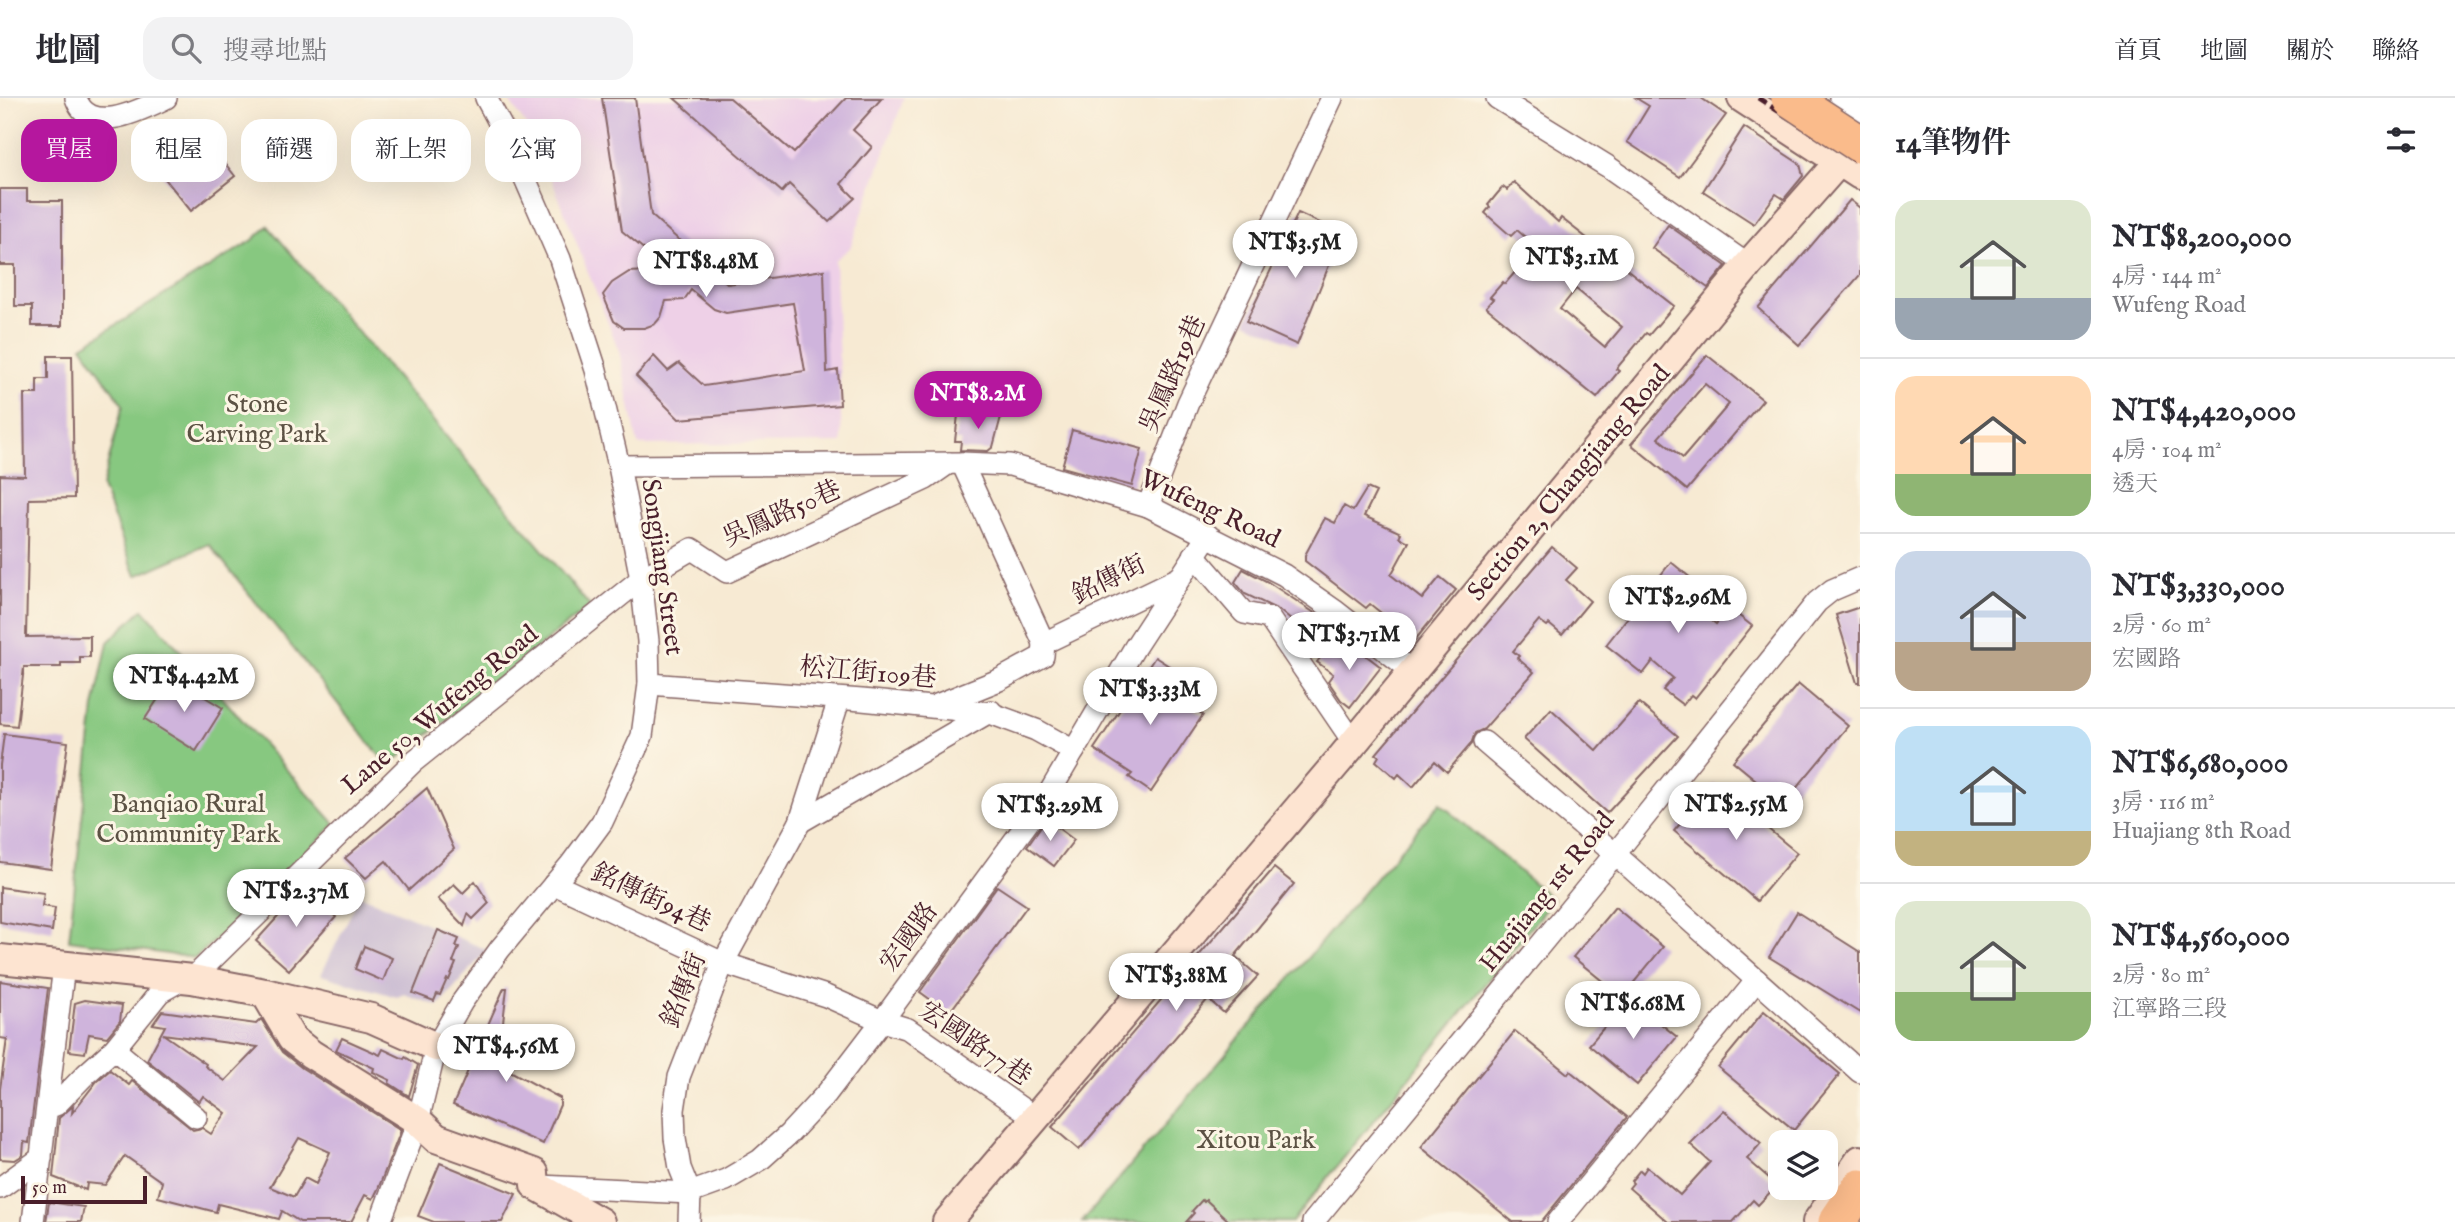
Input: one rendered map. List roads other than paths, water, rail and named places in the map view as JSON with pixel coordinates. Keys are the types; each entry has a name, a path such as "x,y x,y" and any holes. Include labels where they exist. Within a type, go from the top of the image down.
{"highway":[{"path":"1790,98 1855,154"},
{"path":"1837,1222 1860,1188"}],"street":[{"path":"77,103 88,115 106,119 140,111 166,98"},
{"name":"Songjiang Street","path":"380,1222 418,1121 436,1046 462,1002 602,822 642,736 649,684 648,641 641,579 619,466 596,370 560,259 507,137 486,98"},
{"path":"1497,98 1607,166 1748,265"},
{"path":"1742,98 1855,154"},
{"path":"1773,98 1855,154"},
{"path":"1840,98 1860,111"},
{"name":"吳鳳路19巷","path":"1148,506 1188,403 1328,106"},
{"name":"Section 2, Changjiang Road","path":"947,1222 1354,743 1748,265 1855,154"},
{"path":"955,463 1044,643"},
{"name":"Wufeng Road","path":"619,466 955,463 1010,465 1148,506 1208,534 1284,575 1412,671"},
{"name":"吳鳳路50巷","path":"641,579 692,549 727,572 955,463"},
{"name":"宏國路","path":"535,1185 690,1193 726,1180 760,1160 789,1134 827,1093 1048,795 1135,647 1208,534"},
{"name":"Wufeng Road","path":"1194,555 1244,613 1269,618 1354,743"},
{"name":"銘傳街","path":"932,706 999,680 1043,656 1044,643 1181,577"},
{"name":"Huajiang 1st Road","path":"1313,1222 1615,854 1817,602 1832,590 1860,578"},
{"name":"Lane 50, Wufeng Road","path":"48,1106 56,1105 114,1049 160,992 189,978 413,762 641,579"},
{"path":"800,822 990,713 999,680"},
{"name":"松江街109巷","path":"649,684 747,690 990,713 1036,730 1074,751"},
{"name":"銘傳街","path":"690,1193 680,1168 675,1138 679,1077 723,963 800,822 839,699"},
{"path":"1484,742 1615,854 1860,1072"},
{"name":"銘傳街94巷","path":"554,884 723,963 826,996 882,1021"},
{"path":"0,959 189,978 265,993 371,1018 436,1046"},
{"path":"33,1222 64,966"},
{"path":"1558,1222 1757,980"},
{"path":"265,993 292,1039 311,1054 418,1121 436,1138 534,1173 535,1185 600,1222"},
{"name":"宏國路77巷","path":"882,1021 908,1028 1034,1117"},
{"path":"114,1049 196,1117"},
{"path":"0,1188 41,1158"},
{"path":"1817,1222 1860,1160"},
{"path":"689,1222 690,1193"}],"railway":[{"path":"1758,98 1860,164"},
{"path":"1819,98 1860,125"}],"park label":[{"name":"Stone Carving Park","path":"257,419"},
{"name":"Banqiao Rural Community Park","path":"188,819"},
{"name":"Xitou Park","path":"1256,1140"}]}
